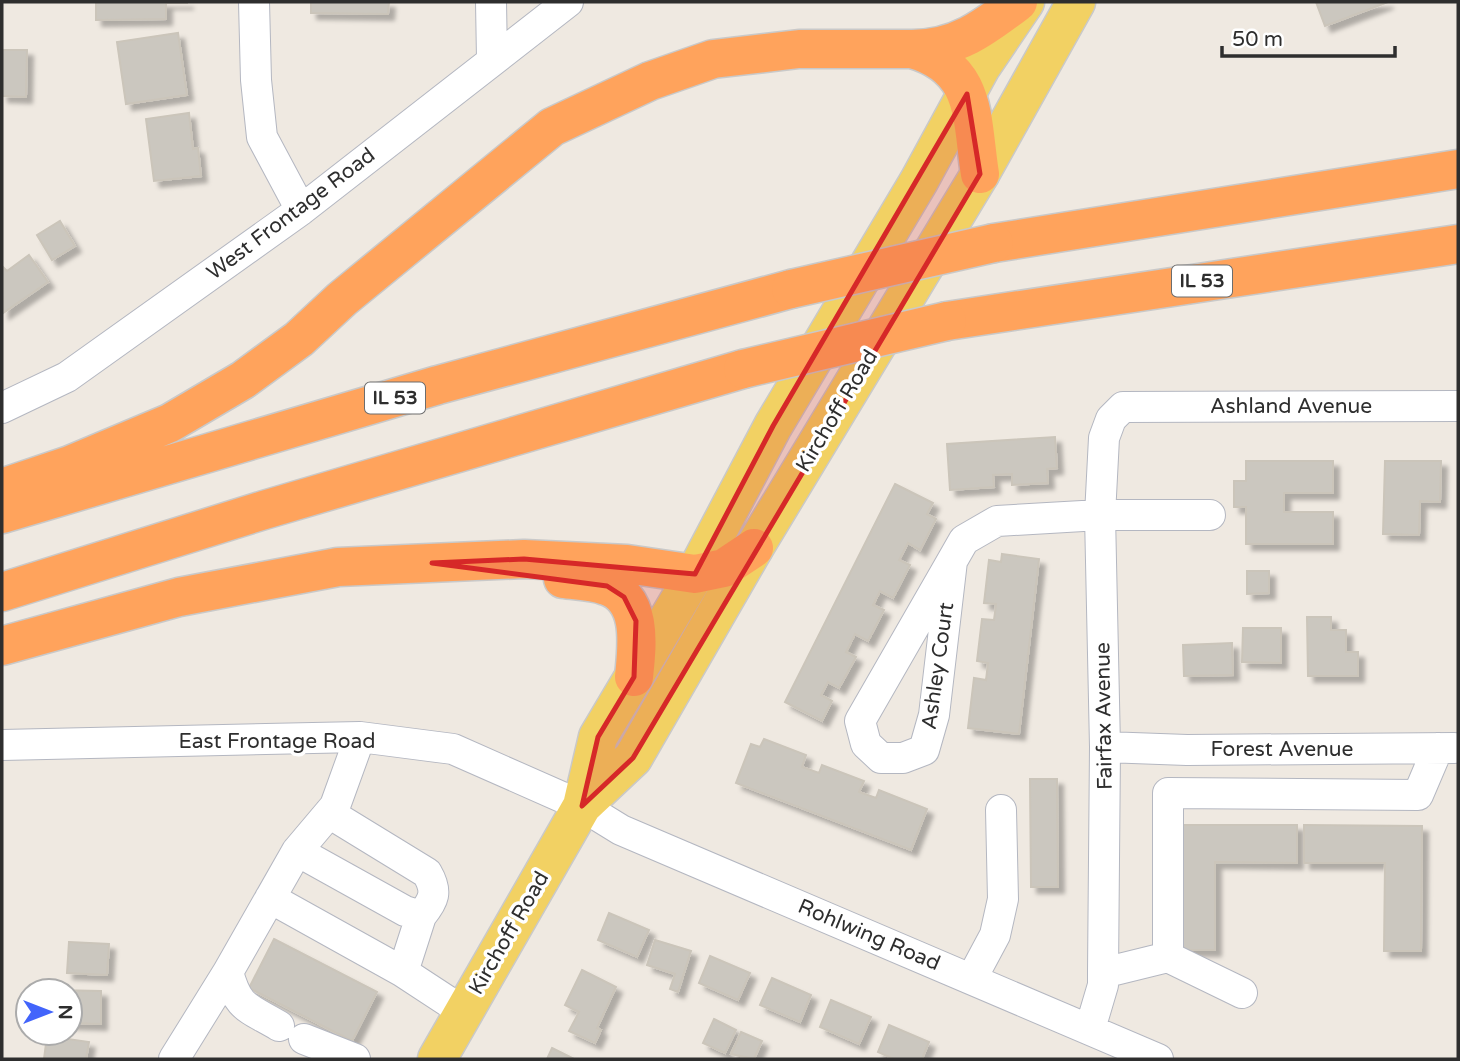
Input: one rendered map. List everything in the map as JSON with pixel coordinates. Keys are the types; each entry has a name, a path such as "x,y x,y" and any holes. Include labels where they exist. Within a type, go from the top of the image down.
{"highway":[{"path":"2,488 70,465 170,423 243,380 299,340 342,299 552,127 650,81 712,59 799,49 912,49 948,46 973,36 1018,2"},
{"path":"912,49 926,53 954,71 967,94 980,174"},
{"name":"IL 53","path":"2,514 438,386 791,289 994,243 1458,169"},
{"name":"IL 53","path":"2,592 264,510 743,369 947,321 1458,244"},
{"path":"2,646 179,597 338,568 524,559 627,564 695,574 724,568 754,548"},
{"path":"432,563 607,586 624,597 636,621 634,677"}],"main road":[{"name":"Kirchoff Road","path":"437,1059 582,806 598,737 695,574 774,426 967,94 1024,2"},
{"name":"Kirchoff Road","path":"582,806 633,758 754,548 980,174 1076,2"}],"street":[{"path":"254,2 256,80 262,137 301,210"},
{"path":"491,2 492,59"},
{"name":"West Frontage Road","path":"2,408 67,377 301,210 568,2"},
{"name":"Ashland Avenue","path":"1123,407 1458,406"},
{"name":"Fairfax Avenue","path":"1090,1029 1103,985 1105,747 1100,515 1104,438 1111,419 1123,407"},
{"name":"Ashley Court","path":"952,561 934,715 924,750 903,758 881,758 866,744 860,721 964,540 998,521 1100,515 1210,515"},
{"path":"174,1059 241,955 297,851 329,813 340,795 360,737"},
{"name":"East Frontage Road","path":"2,745 360,737 453,749 582,806"},
{"name":"Forest Avenue","path":"1105,747 1187,750 1448,748"},
{"path":"1168,957 1168,793 1418,795 1448,748"},
{"path":"1185,792 1187,750"},
{"name":"Rohlwing Road","path":"582,806 621,830 1158,1059"},
{"path":"972,978 995,935 1003,899 1000,810"},
{"path":"329,813 427,873 435,887 434,901 421,916 403,972"},
{"path":"297,851 405,911 421,916"},
{"path":"270,898 403,972 464,1012"},
{"path":"1103,973 1168,957 1242,993"},
{"path":"228,972 234,996 240,1003 291,1033 355,1059"}],"highlighted area":[{"path":"967,94 980,174 633,758 582,806 598,737 634,677 636,621 624,597 607,586 432,563 524,559 695,574 773,426"}],"building":[{"path":"96,2 187,3 166,3 166,19 96,20"},
{"path":"311,2 389,2 388,14 311,13"},
{"path":"1316,2 1388,2 1325,26"},
{"path":"178,33 187,95 126,104 117,42"},
{"path":"2,50 27,50 26,97 2,96"},
{"path":"189,113 193,149 198,148 201,176 154,181 146,119"},
{"path":"60,221 75,246 52,260 37,235"},
{"path":"29,255 48,282 3,313 2,266 7,271"},
{"path":"1055,437 1057,468 1047,469 1048,483 1012,485 1012,474 993,475 994,487 950,490 947,444"},
{"path":"1246,461 1333,461 1333,493 1284,493 1284,512 1333,512 1333,544 1246,544 1246,507 1234,507 1234,481 1246,481"},
{"path":"1385,461 1441,461 1440,502 1420,501 1419,535 1383,534"},
{"path":"895,484 933,503 927,514 936,519 920,550 908,543 899,560 910,565 893,598 880,591 873,605 884,610 868,641 855,634 846,652 856,657 839,688 828,682 821,695 832,701 822,721 785,702"},
{"path":"1002,554 1039,559 1019,734 968,728 974,678 986,680 988,663 977,661 982,619 994,620 996,604 984,603 989,560 1001,562"},
{"path":"1247,571 1269,571 1269,593 1247,594"},
{"path":"1307,617 1331,617 1331,630 1346,630 1346,652 1358,652 1358,676 1308,676"},
{"path":"1243,628 1281,628 1281,663 1242,662"},
{"path":"1232,643 1233,675 1184,676 1183,645"},
{"path":"764,739 806,755 802,767 819,773 822,765 864,781 859,792 876,798 879,790 927,809 911,850 736,783 751,744 760,747"},
{"path":"1030,779 1057,779 1058,887 1031,887"},
{"path":"1179,825 1297,825 1297,863 1215,862 1215,950 1178,950"},
{"path":"1304,825 1422,826 1421,951 1384,951 1385,863 1304,863"},
{"path":"609,913 649,930 637,957 598,940"},
{"path":"274,939 377,992 352,1041 249,988"},
{"path":"655,940 691,951 678,992 670,989 675,974 647,965"},
{"path":"69,942 109,944 107,975 67,973"},
{"path":"710,956 750,973 738,1000 699,983"},
{"path":"582,970 616,987 597,1028 601,1030 595,1043 569,1031 579,1012 565,1005"},
{"path":"772,978 811,995 800,1022 760,1005"},
{"path":"84,991 101,991 101,1024 84,1023"},
{"path":"831,1000 871,1017 859,1044 820,1027"},
{"path":"714,1019 736,1030 725,1053 703,1043"},
{"path":"889,1025 929,1042 922,1059 894,1059 878,1052"},
{"path":"741,1032 762,1041 754,1059 731,1054"},
{"path":"84,1041 89,1042 86,1059 44,1059 46,1047 84,1047"},
{"path":"552,1048 574,1059 547,1059"}]}
